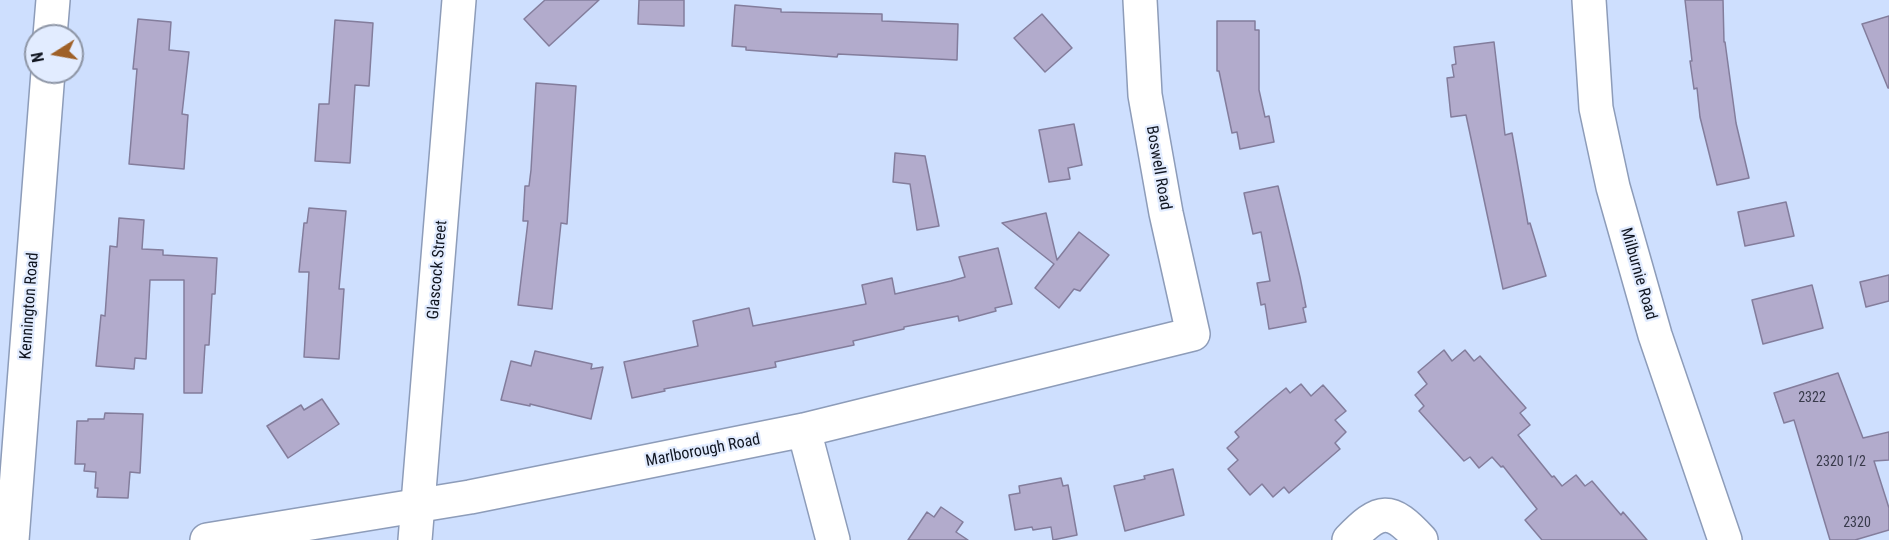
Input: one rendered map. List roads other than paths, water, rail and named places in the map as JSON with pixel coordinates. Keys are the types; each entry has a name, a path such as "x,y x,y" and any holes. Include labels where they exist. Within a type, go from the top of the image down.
{"street":[{"path":"51,24 53,0"},
{"name":"Glascock Street","path":"416,540 459,0"},
{"name":"Boswell Road","path":"1140,0 1145,95 1166,213 1193,334"},
{"name":"Milburnie Road","path":"1589,0 1596,108 1613,187 1656,335 1725,540"},
{"name":"Kennington Road","path":"12,540 47,84"},
{"name":"Marlborough Road","path":"207,540 470,497 804,430 1193,334"},
{"path":"804,430 832,540"},
{"path":"1348,540 1374,517 1383,515 1400,519 1421,540"}]}
